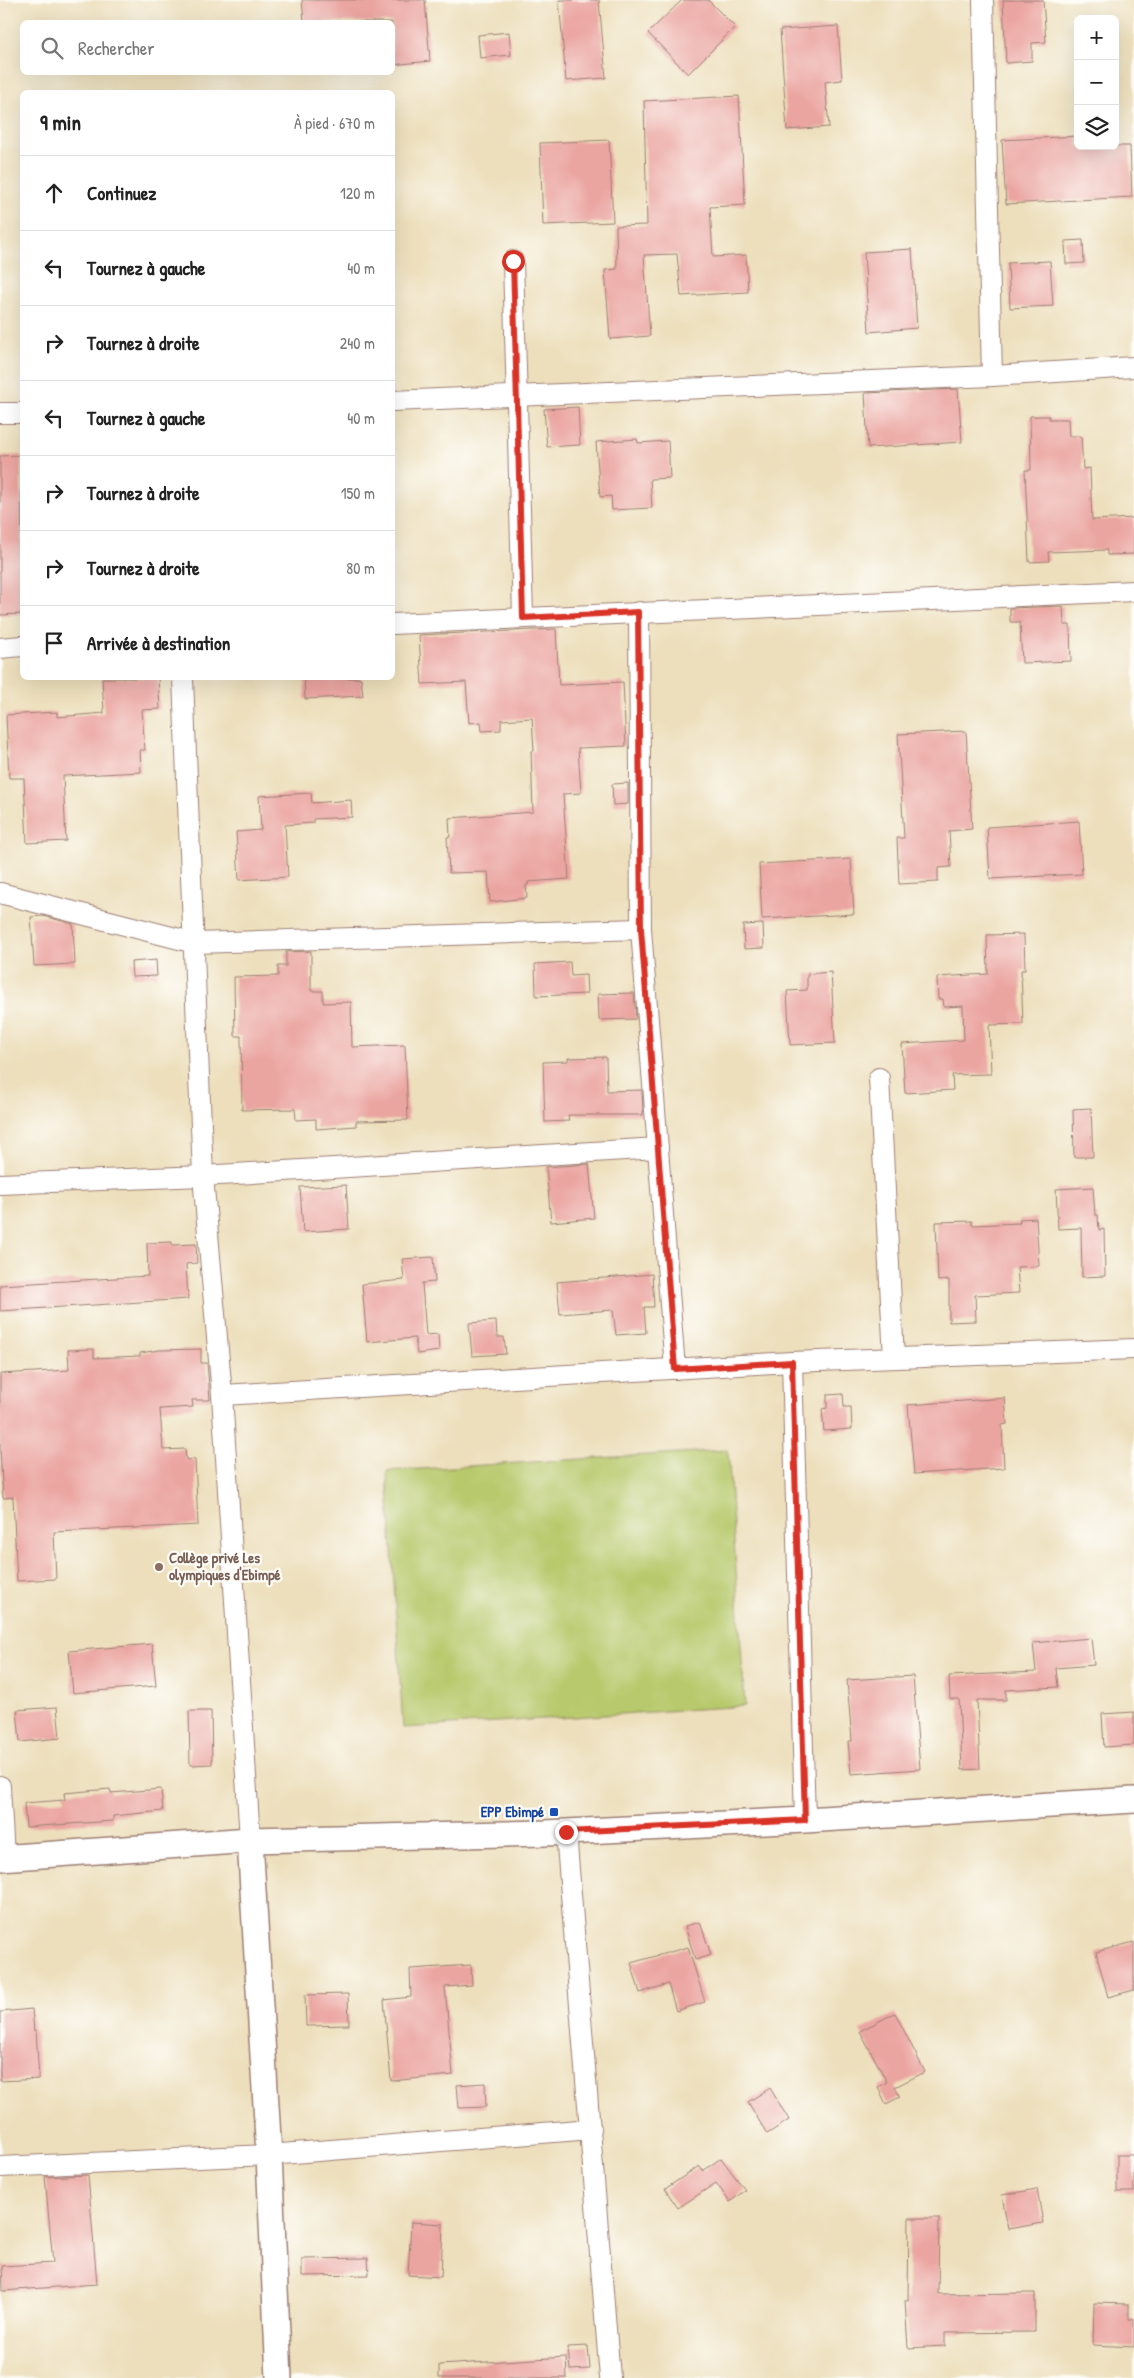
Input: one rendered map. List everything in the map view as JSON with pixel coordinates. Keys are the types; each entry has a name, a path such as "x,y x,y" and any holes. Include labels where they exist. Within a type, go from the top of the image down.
{"street":[{"path":"984,0 992,376"},
{"path":"513,261 523,618"},
{"path":"395,401 518,394 992,376 1134,367"},
{"path":"0,413 20,413"},
{"path":"395,624 1134,592"},
{"path":"638,612 641,929 675,1369"},
{"path":"0,648 20,646"},
{"path":"183,680 203,1176 222,1395 269,2155 279,2378"},
{"path":"0,893 195,943 641,929"},
{"path":"880,1078 894,1358"},
{"path":"0,1184 203,1176 658,1148"},
{"path":"222,1395 792,1362 1134,1349"},
{"path":"792,1362 805,1820"},
{"path":"0,1786 2,1858 250,1840 566,1832 1134,1800"},
{"path":"566,1832 610,2378"},
{"path":"0,2166 269,2155 591,2129"}],"green space":[{"path":"728,1450 745,1706 403,1728 387,1471"}],"building":[{"path":"302,0 425,0 430,61 395,65 395,20 304,20"},
{"path":"559,0 599,0 606,78 566,81"},
{"path":"682,0 708,0 735,27 688,74 648,33"},
{"path":"1003,0 1043,0 1046,42 1032,43 1032,61 1006,63"},
{"path":"838,26 842,80 825,82 829,127 787,130 780,30"},
{"path":"509,32 511,55 480,58 478,35"},
{"path":"739,96 745,205 710,207 713,257 746,255 748,292 681,296 677,254 644,255 650,336 610,339 605,270 617,269 616,226 647,225 644,101"},
{"path":"1074,136 1074,150 1119,150 1119,146 1130,146 1132,197 1006,204 1002,140"},
{"path":"609,140 613,222 543,225 540,143"},
{"path":"1083,240 1084,263 1066,264 1065,241"},
{"path":"912,249 917,328 869,332 864,252"},
{"path":"1050,261 1053,306 1010,308 1008,263"},
{"path":"958,389 962,442 868,448 865,393"},
{"path":"578,407 580,445 547,447 544,409"},
{"path":"1030,416 1068,419 1069,436 1081,436 1083,469 1090,468 1092,520 1134,518 1134,554 1107,555 1107,550 1048,552 1049,561 1029,562 1025,470 1031,470"},
{"path":"637,439 638,443 668,441 670,478 650,479 652,508 612,510 611,496 600,497 596,442"},
{"path":"20,455 20,614 0,615 0,456"},
{"path":"1063,606 1064,625 1070,625 1071,661 1022,663 1020,622 1010,622 1010,608"},
{"path":"556,629 559,685 623,682 626,746 578,748 581,793 563,794 569,879 528,882 528,885 526,885 527,898 490,902 488,872 449,873 447,837 450,837 449,818 533,812 531,751 534,751 532,718 501,720 501,730 482,731 481,722 469,723 466,682 422,684 419,635"},
{"path":"102,680 158,680 160,709 142,710 145,750 140,750 141,772 63,776 66,841 27,843 24,778 9,778 6,715 57,712 57,717 104,713"},
{"path":"304,680 361,680 363,696 305,699"},
{"path":"966,731 972,829 949,831 951,867 938,868 938,882 899,884 897,838 904,838 898,734"},
{"path":"628,783 628,804 613,805 612,784"},
{"path":"311,793 312,803 351,800 352,817 313,819 313,823 285,825 288,877 239,880 236,832 261,830 259,796"},
{"path":"1079,821 1082,874 990,879 987,827"},
{"path":"851,859 854,914 762,919 759,864"},
{"path":"43,916 73,924 75,964 34,966 31,917"},
{"path":"763,924 764,948 744,949 743,925"},
{"path":"1024,934 1025,970 1021,970 1023,1024 989,1025 991,1074 952,1075 953,1090 905,1093 902,1044 964,1040 963,1006 944,1007 943,999 938,999 937,977 988,974 987,935"},
{"path":"311,951 311,991 323,991 323,1003 351,1002 352,1047 405,1045 408,1120 356,1121 356,1126 316,1129 316,1119 296,1120 295,1109 242,1110 241,1036 235,1036 234,977 278,976 278,966 286,966 286,952"},
{"path":"156,960 157,976 132,977 131,962"},
{"path":"570,962 571,976 586,975 587,994 536,996 535,964"},
{"path":"831,972 835,1043 790,1045 787,991 807,990 807,974"},
{"path":"634,993 636,1019 599,1020 598,994"},
{"path":"606,1057 607,1091 642,1090 643,1115 568,1115 569,1121 545,1122 543,1062 568,1061 568,1058"},
{"path":"1091,1108 1093,1157 1074,1157 1073,1109"},
{"path":"589,1164 594,1218 551,1222 546,1167"},
{"path":"346,1185 349,1229 303,1232 300,1187"},
{"path":"1093,1187 1095,1215 1098,1215 1099,1230 1104,1229 1105,1276 1082,1277 1081,1228 1058,1229 1056,1189"},
{"path":"1036,1218 1039,1266 1017,1267 1019,1293 975,1295 976,1321 949,1322 949,1280 938,1281 936,1222 972,1221 972,1225 1020,1223 1019,1219"},
{"path":"172,1242 172,1245 196,1244 197,1263 186,1264 188,1299 0,1311 0,1285 148,1276 147,1243"},
{"path":"433,1257 435,1282 422,1283 426,1335 438,1334 439,1351 417,1354 415,1338 367,1342 362,1284 404,1280 402,1259"},
{"path":"652,1274 654,1307 644,1307 646,1333 616,1335 613,1310 560,1314 557,1282"},
{"path":"496,1321 497,1337 504,1337 506,1354 472,1356 469,1323"},
{"path":"94,1349 94,1358 140,1356 140,1353 159,1350 201,1349 201,1363 207,1363 210,1400 192,1400 193,1407 160,1409 163,1450 185,1449 186,1460 195,1459 198,1525 54,1532 56,1579 17,1581 13,1497 3,1498 0,1451 0,1374 69,1370 68,1350"},
{"path":"843,1394 844,1407 851,1407 852,1429 824,1431 822,1409 827,1408 827,1395"},
{"path":"1005,1398 1007,1424 1002,1425 1004,1468 914,1474 908,1405"},
{"path":"1091,1638 1094,1665 1056,1668 1058,1687 1006,1690 1006,1700 977,1700 980,1769 962,1770 959,1699 950,1699 949,1676 1036,1672 1033,1643"},
{"path":"152,1644 156,1686 73,1693 69,1651"},
{"path":"913,1676 920,1769 851,1774 848,1741 852,1741 847,1680"},
{"path":"57,1707 60,1738 20,1742 17,1710"},
{"path":"189,1711 211,1711 212,1764 190,1765"},
{"path":"1134,1712 1134,1745 1104,1747 1102,1714"},
{"path":"110,1789 111,1793 161,1789 163,1811 113,1816 113,1821 26,1827 24,1803 65,1800 64,1793"},
{"path":"700,1922 711,1955 695,1960 685,1926"},
{"path":"1134,1942 1134,1990 1108,1997 1096,1952"},
{"path":"688,1947 705,2002 676,2011 668,1984 640,1993 631,1963"},
{"path":"471,1965 472,1985 445,1987 453,2075 391,2081 384,2000 411,1997 410,1969"},
{"path":"348,1994 349,2025 306,2026 305,1995"},
{"path":"32,2009 34,2031 36,2030 39,2079 0,2081 0,2012"},
{"path":"895,2013 925,2072 895,2087 900,2097 886,2104 878,2087 887,2082 860,2031"},
{"path":"485,2083 486,2107 459,2108 457,2085"},
{"path":"770,2088 789,2120 767,2134 748,2102"},
{"path":"1117,2155 1134,2155 1134,2192 1117,2192"},
{"path":"721,2158 745,2190 730,2202 716,2183 678,2208 665,2189 699,2166 703,2171"},
{"path":"88,2175 97,2284 3,2291 2,2266 53,2263 45,2177"},
{"path":"1037,2189 1043,2223 1008,2229 1002,2195"},
{"path":"909,2218 939,2218 938,2294 1035,2293 1035,2332 945,2333 945,2346 908,2348 905,2300 908,2300"},
{"path":"411,2222 443,2224 441,2277 408,2275"},
{"path":"368,2258 369,2275 302,2276 302,2259"},
{"path":"1094,2303 1129,2304 1129,2319 1134,2319 1134,2347 1093,2345"},
{"path":"588,2346 590,2369 570,2370 568,2347"},
{"path":"566,2357 567,2378 439,2378 439,2365"}],"place":[{"name":"Collège privé Les olympiques d'Ebimpé","path":"159,1567"},
{"name":"EPP Ebimpé","path":"554,1812"}],"route":[{"path":"513,261 523,618 638,612 641,929 675,1369 792,1362 805,1820 566,1832"}]}
